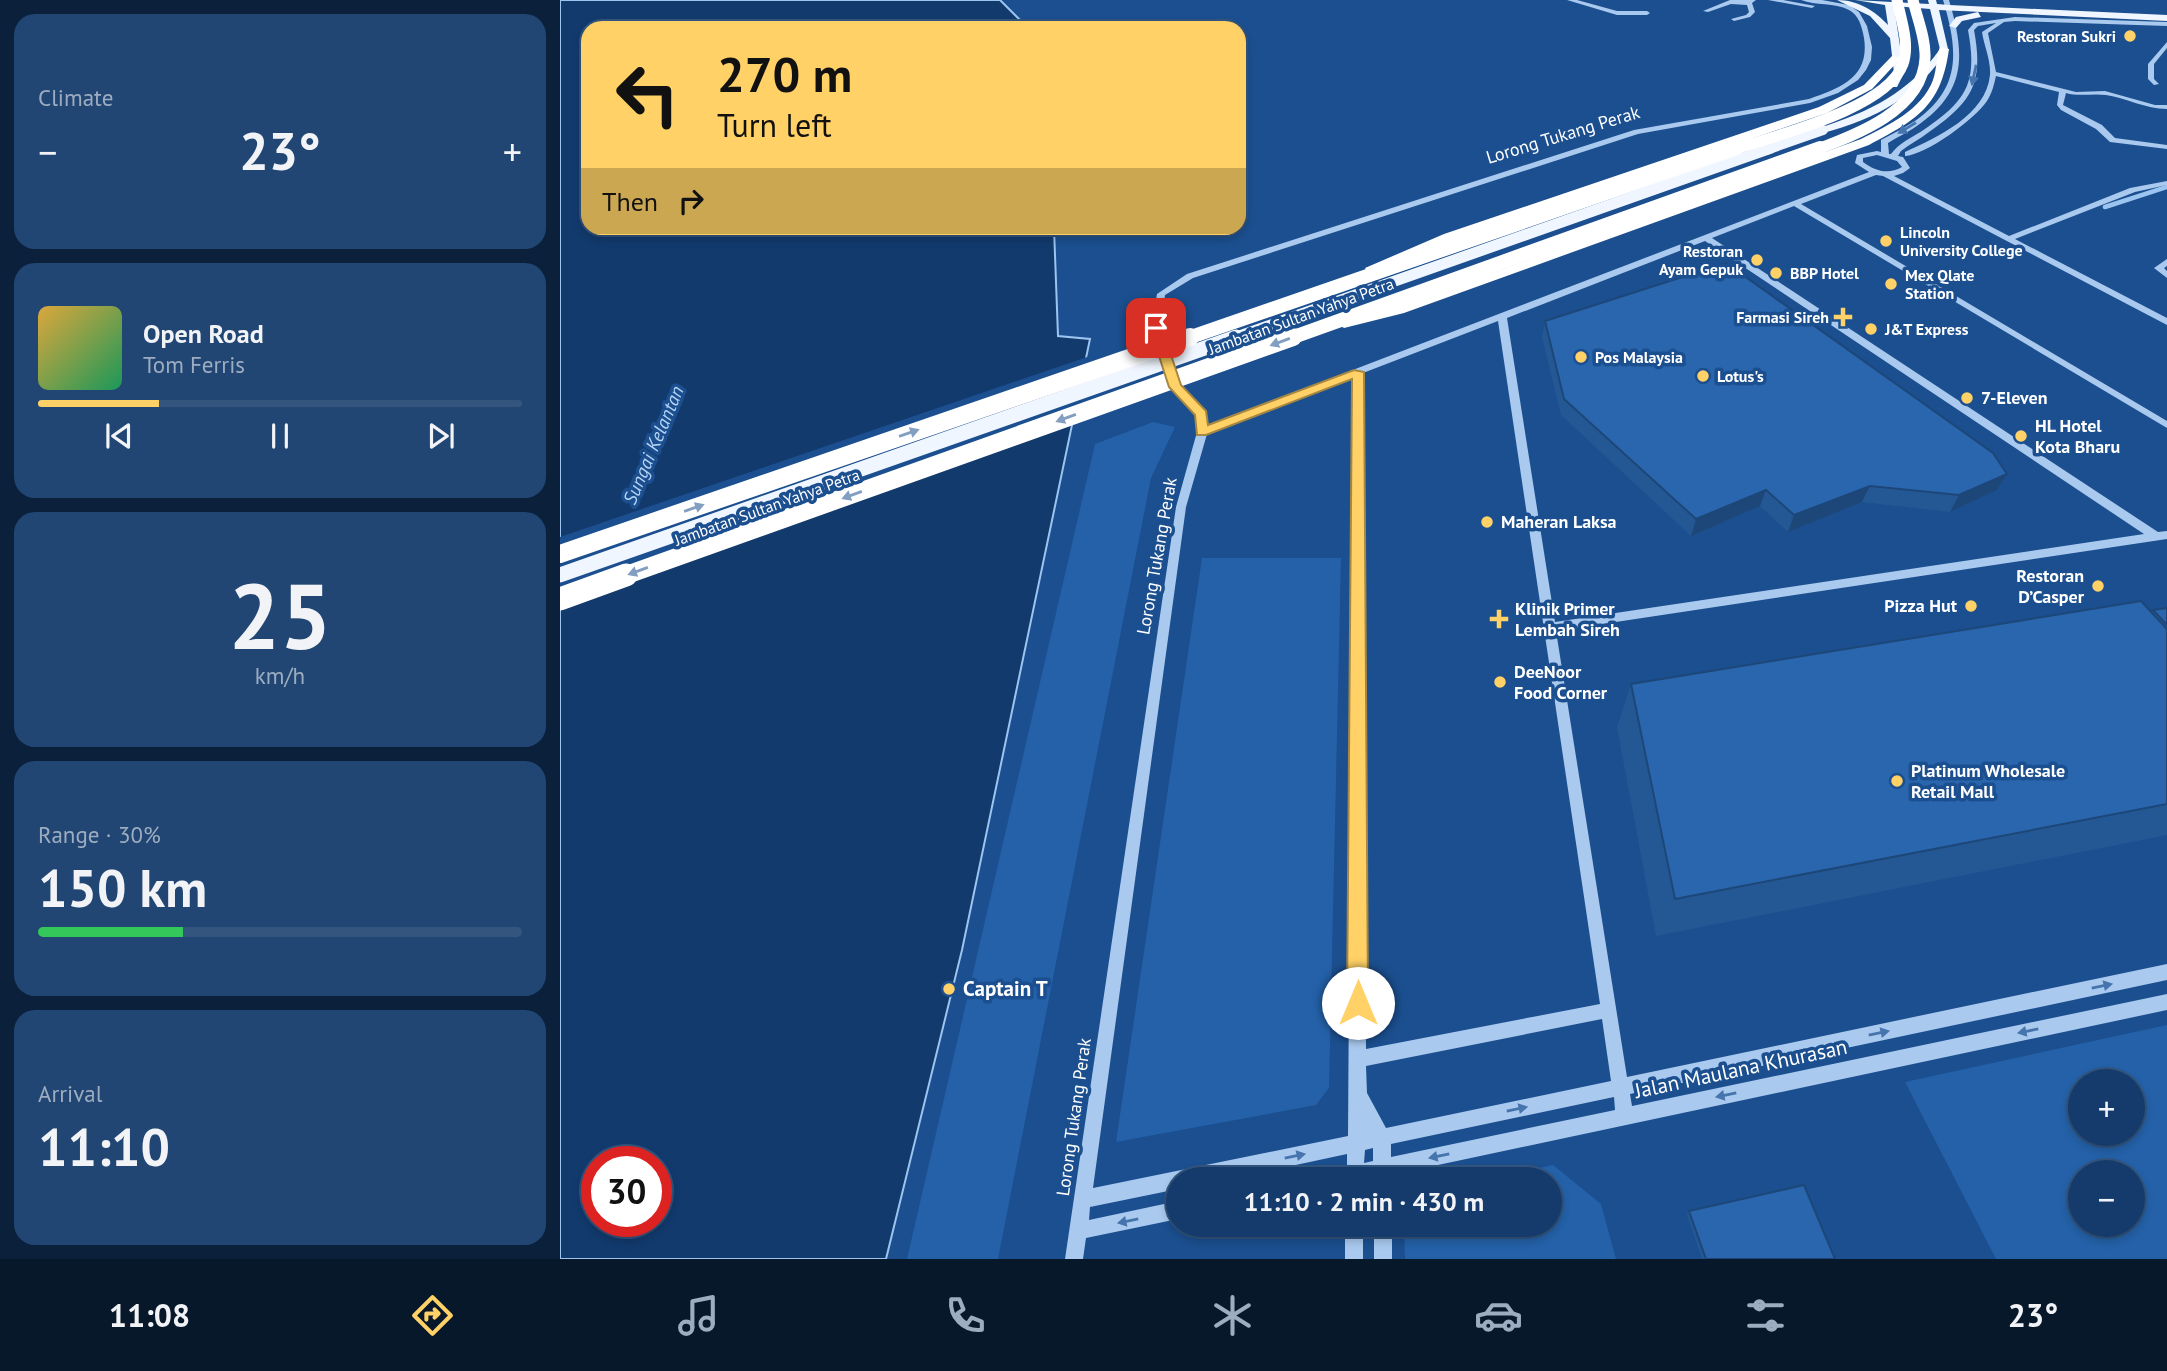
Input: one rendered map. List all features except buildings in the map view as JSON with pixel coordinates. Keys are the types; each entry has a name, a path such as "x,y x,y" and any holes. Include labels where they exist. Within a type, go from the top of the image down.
{"highway":[{"name":"Jambatan Sultan Yahya Petra","path":"560,599 1315,330 1859,132 1902,104 1918,83 1925,59 1913,0"},
{"name":"Jambatan Sultan Yahya Petra","path":"560,554 1861,103 1881,90 1903,66 1905,47 1892,1"},
{"path":"1315,330 1399,310 1865,142 1916,110 1937,84 1944,49"},
{"path":"1286,304 1449,237 1823,110 1861,91 1896,58"}],"main road":[{"path":"1841,0 1873,14 1894,36"},
{"path":"1859,0 1947,3 2041,12 2167,16"},
{"path":"1983,0 2019,5"},
{"path":"1823,130 1868,105 1894,85 1899,73 1892,1"},
{"path":"1823,130 1858,120 1891,104 1922,82 1944,49 1931,2"},
{"path":"1947,3 2019,5 2167,16"},
{"path":"1953,26 1959,19 1973,15 2041,12"},
{"name":"Jambatan Sultan Yahya Petra","path":"560,575 1823,130"}],"street":[{"path":"1570,0 1617,13 1647,13"},
{"path":"1771,0 1857,13"},
{"path":"1804,0 1844,6 1857,13"},
{"path":"1706,11 1731,2 1751,1 1752,12 1748,16 1734,19"},
{"path":"1885,154 1885,142 1932,111 1951,87 1959,61 1947,3"},
{"name":"Lorong Tukang Perak","path":"1074,1259 1181,507 1202,432 1201,414 1175,387 1156,328 1161,294 1190,276 1510,170 1637,132 1779,107 1831,93 1859,77 1868,63 1868,37 1857,13"},
{"path":"1894,156 1901,147 1952,114 1968,94 1975,77 1976,63 1971,30 1976,24 2015,19 2167,24"},
{"path":"1908,154 1936,141 1974,113 1992,84 1993,73 1985,36 1991,23"},
{"path":"2156,84 2151,79 2151,64 2167,44"},
{"path":"1993,73 2063,91 2087,95 2105,93 2155,107 2167,107"},
{"path":"2063,91 2060,105 2063,109 2099,127 2113,140 2167,148"},
{"path":"1862,167 1860,157 1885,154 1894,156 1906,165 1901,173"},
{"path":"1862,167 1885,174 1949,205 2167,322"},
{"path":"1817,196 1862,167"},
{"path":"1202,432 1875,172"},
{"path":"1885,174 1901,173 1949,205"},
{"path":"2011,238 2133,190 2167,183"},
{"path":"1796,204 2167,425"},
{"path":"1707,238 2161,536"},
{"path":"2167,262 2158,268 2167,275"},
{"path":"1502,317 1625,1116"},
{"path":"1355,1167 1358,1094 1358,372"},
{"path":"1550,627 2161,536"},
{"name":"Jalan Maulana Khurasan","path":"1241,1167 2167,972"},
{"name":"Jalan Maulana Khurasan","path":"1408,1167 1625,1116 2167,1002"},
{"path":"1358,1059 1609,1010"},
{"path":"1358,1094 1382,1137 1382,1167"},
{"name":"Jalan Maulana Khurasan","path":"1082,1200 1166,1183"},
{"path":"1078,1231 1166,1213"},
{"path":"1354,1237 1354,1259"},
{"path":"1383,1237 1383,1259"}],"shaded area":[{"path":"1153,422 1175,427 1151,478 998,1259 907,1259 1095,444"},
{"path":"1202,558 1341,558 1329,1088 1316,1105 1116,1142"},
{"path":"2167,1025 2167,1259 1996,1259 1905,1082"},
{"path":"1562,1172 1601,1204 1616,1259 1405,1259 1404,1237 1562,1237"}],"water":[{"name":"Sungai Kelantan","path":"560,0 1000,0 1021,21 581,21 581,235 1054,235 1058,336 1090,339 962,950 886,1259 560,1259"}],"pier":[{"path":"1090,356 1076,421 560,605 560,537"}],"waterway":[{"path":"2105,207 2167,187"}],"place":[{"name":"Restoran Sukri","path":"2130,36"},
{"name":"Lincoln University College","path":"1886,241"},
{"name":"Restoran Ayam Gepuk","path":"1757,260"},
{"name":"BBP Hotel","path":"1776,273"},
{"name":"Mex Qlate Station","path":"1891,284"},
{"name":"Farmasi Sireh","path":"1843,317"},
{"name":"J&T Express","path":"1871,329"},
{"name":"Pos Malaysia","path":"1581,357"},
{"name":"Lotus's","path":"1703,376"},
{"name":"7-Eleven","path":"1967,398"},
{"name":"HL Hotel Kota Bharu","path":"2021,436"},
{"name":"Maheran Laksa","path":"1487,522"},
{"name":"Restoran D’Casper","path":"2098,586"},
{"name":"Pizza Hut","path":"1971,606"},
{"name":"Klinik Primer Lembah Sireh","path":"1499,619"},
{"name":"DeeNoor Food Corner","path":"1500,682"},
{"name":"Platinum Wholesale Retail Mall","path":"1897,781"},
{"name":"Captain T","path":"949,989"}],"route":[{"path":"1156,328 1175,387 1201,414 1202,432 1358,372 1358,1003"}]}
